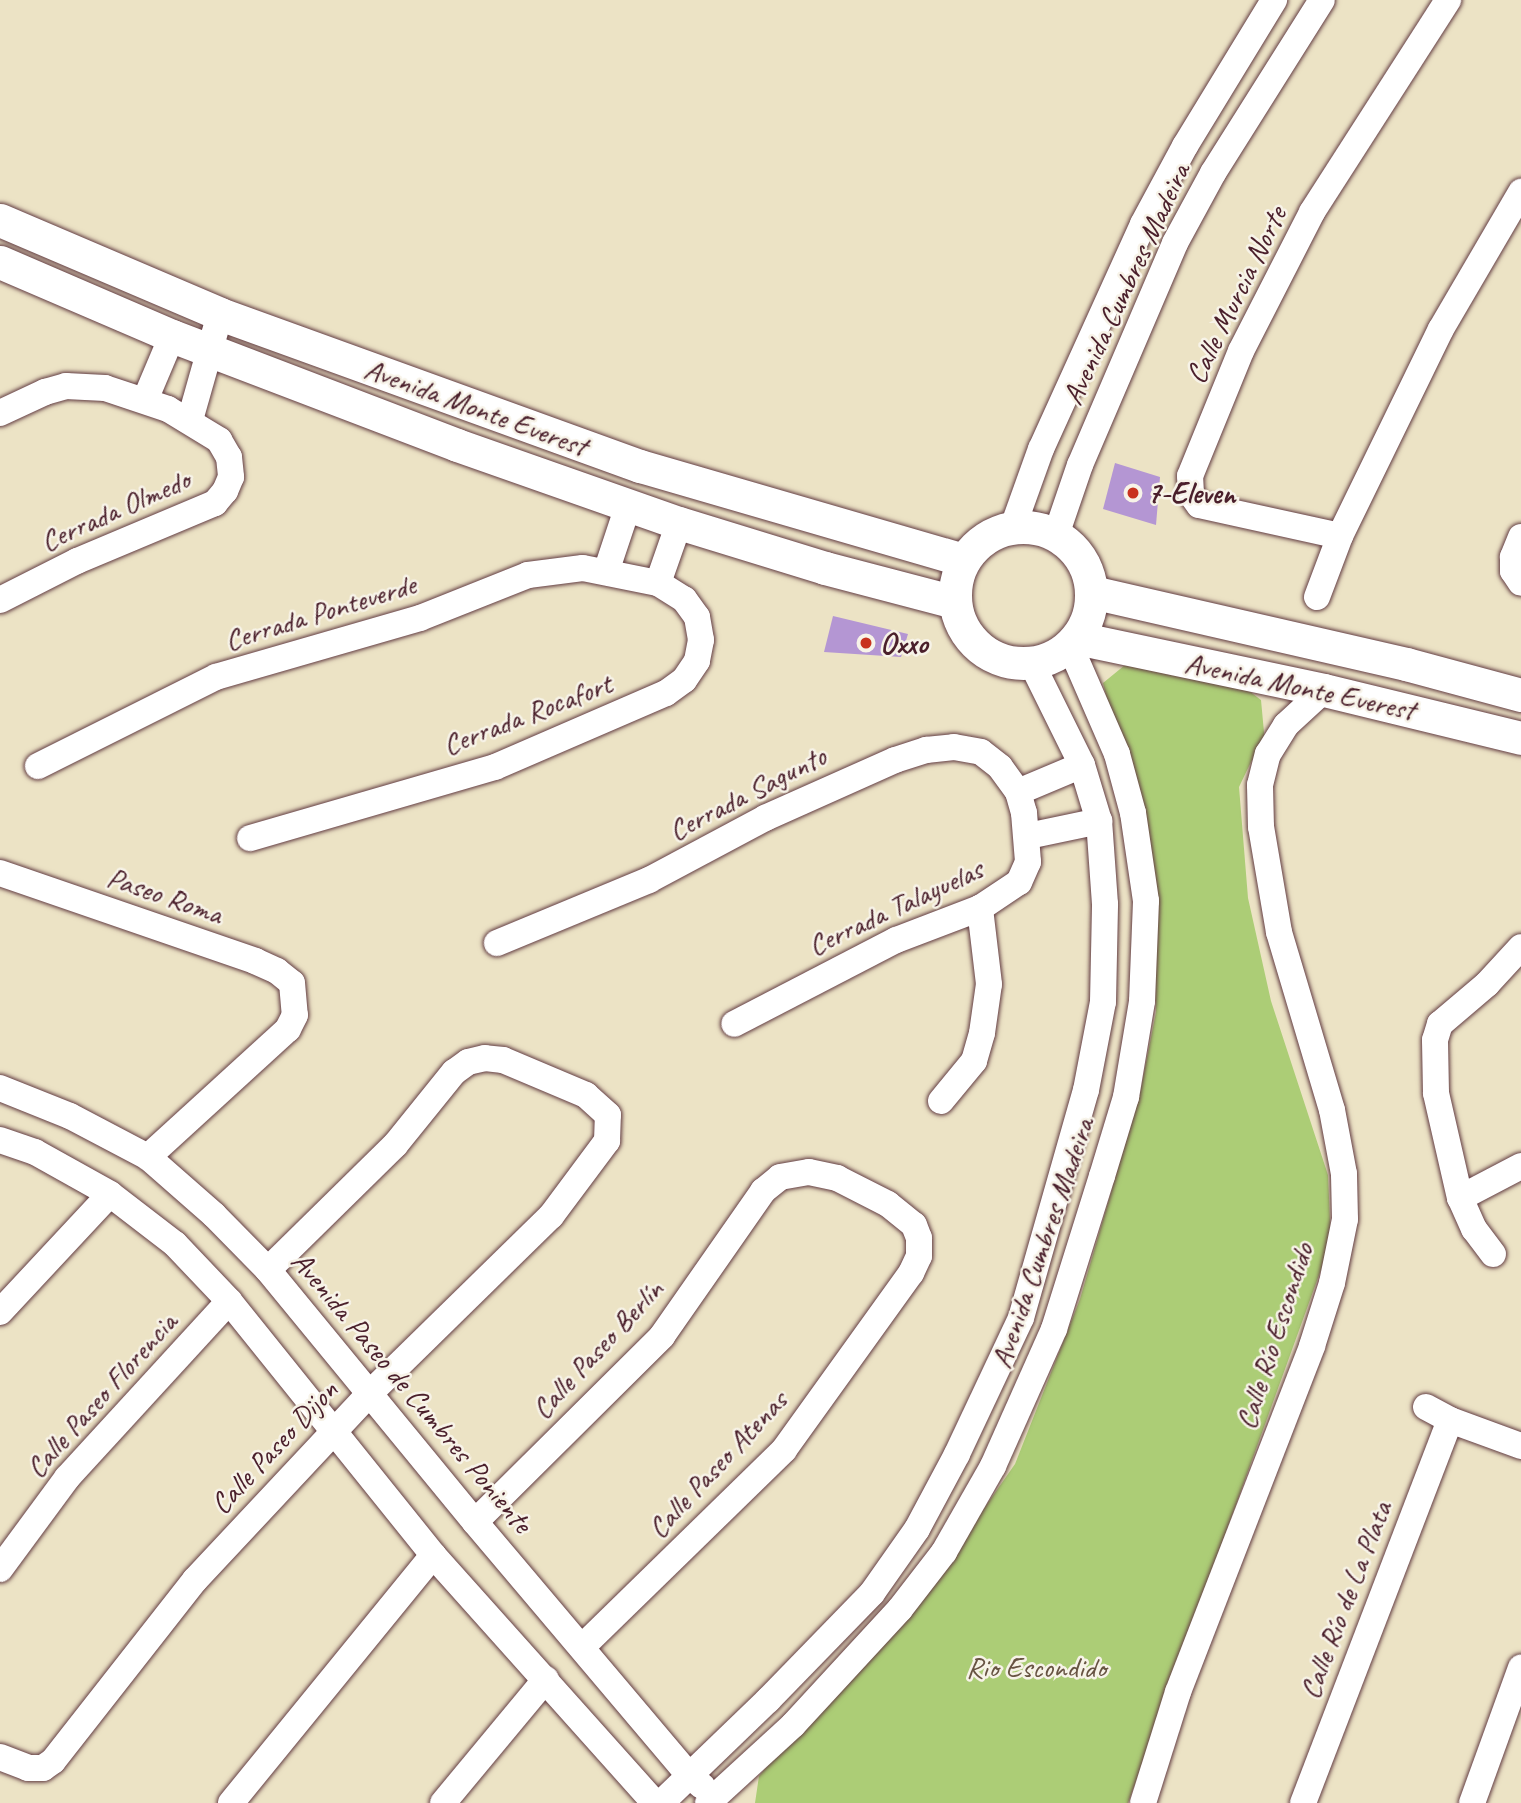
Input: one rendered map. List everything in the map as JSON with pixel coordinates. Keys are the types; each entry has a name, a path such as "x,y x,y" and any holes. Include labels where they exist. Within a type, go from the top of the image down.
{"main road":[{"path":"4,264 14,227"},
{"name":"Avenida Monte Everest","path":"14,227 220,314 684,480 964,560"},
{"name":"Avenida Monte Everest","path":"4,264 172,336 457,445 628,506 825,568 955,602"},
{"path":"457,445 474,406"},
{"path":"1013,527 1035,527 1056,535 1074,550 1087,569 1092,592 1089,617 1074,642 1032,664 1005,662 980,650 963,628 955,602 956,580 964,560 985,538 1013,527"},
{"name":"Avenida Monte Everest","path":"1092,592 1406,664 1521,695"},
{"name":"Avenida Monte Everest","path":"1074,642 1324,690 1521,737"}],"street":[{"name":"Avenida Cumbres Madeira","path":"1013,527 1041,449 1143,225 1185,146 1274,0"},
{"name":"Avenida Cumbres Madeira","path":"1056,535 1080,465 1175,243 1220,162 1322,0"},
{"name":"Calle Murcia Norte","path":"1340,536 1199,505 1191,494 1190,476 1241,351 1312,212 1448,0"},
{"path":"1317,597 1340,536 1441,329 1521,192"},
{"path":"168,410 210,350 220,314"},
{"path":"168,410 172,336"},
{"name":"Cerrada Olmedo","path":"0,414 45,392 65,386 105,388 168,410 219,440 229,457 231,477 225,491 215,503 77,561 0,600"},
{"path":"606,572 628,506"},
{"path":"646,581 679,523"},
{"path":"1517,577 1513,557 1521,537"},
{"name":"Cerrada Ponteverde","path":"38,765 216,677 420,618 528,575 554,569 583,568 646,581"},
{"name":"Cerrada Rocafort","path":"250,838 495,767 666,693 684,680 697,661 701,640 697,617 684,599 646,581"},
{"name":"Avenida Cumbres Madeira","path":"715,1801 793,1726 900,1609 944,1552 993,1466 1054,1329 1102,1176 1126,1097 1142,1001 1146,901 1133,814 1117,754 1074,642"},
{"name":"Avenida Cumbres Madeira","path":"661,1803 872,1593 929,1507 1021,1318 1087,1090 1102,1002 1105,904 1099,821 1082,765 1032,664"},
{"name":"Calle Río Escondido","path":"1143,1803 1178,1692 1312,1346 1332,1283 1345,1219 1344,1174 1332,1110 1279,932 1261,827 1260,785 1268,754 1286,725 1324,690"},
{"name":"Cerrada Sagunto","path":"497,943 649,880 765,818 865,772 926,750 954,747 981,752 1000,767 1023,814"},
{"path":"1023,814 1082,765"},
{"path":"1023,814 1099,821"},
{"name":"Cerrada Talayuelas","path":"734,1024 876,949 980,908 1019,882 1028,862 1023,814"},
{"name":"Paseo Roma","path":"0,873 255,961 277,971 292,983 296,996 295,1015 288,1029 148,1157"},
{"path":"941,1101 974,1062 982,1033 989,984 980,908"},
{"path":"1493,1254 1474,1229 1460,1198 1436,1093 1435,1040 1440,1024 1487,984 1521,947"},
{"name":"Calle Paseo Dijon","path":"0,1757 28,1768 43,1768 52,1761 195,1580 369,1394 551,1216 607,1140 608,1115 586,1095 503,1060 485,1058 468,1062 454,1072 395,1145 268,1270"},
{"name":"Avenida Paseo de Cumbres Poniente","path":"0,1088 70,1116 148,1157 214,1215 268,1270 475,1522 690,1776 715,1801"},
{"path":"0,1140 35,1152 110,1194 175,1244 229,1301 433,1555 655,1803"},
{"path":"1460,1198 1521,1166"},
{"path":"1065,1167 1102,1176"},
{"name":"Calle Paseo Berlín","path":"475,1522 662,1336 763,1191 780,1177 809,1171 837,1178 863,1189 904,1215 914,1225 919,1238"},
{"path":"0,1312 110,1194"},
{"name":"Calle Paseo Atenas","path":"582,1647 784,1450 911,1273 919,1256 919,1238"},
{"name":"Calle Paseo Florencia","path":"0,1569 67,1478 229,1301"},
{"path":"1021,1318 1054,1329"},
{"path":"1426,1407 1450,1420 1521,1446"},
{"name":"Calle Río de La Plata","path":"1303,1803 1450,1420"},
{"path":"231,1803 433,1555"},
{"path":"1472,1803 1521,1668"},
{"path":"443,1803 546,1679"}],"green space":[{"name":"Rio Escondido","path":"1125,665 1232,678 1261,700 1265,743 1251,762 1239,787 1248,898 1271,1001 1328,1175 1331,1242 1128,1803 755,1803 759,1776 962,1540 1015,1464 1080,1299 1140,1093 1156,1012 1153,927 1142,842 1103,683"}],"building":[{"name":"7-Eleven","path":"1115,463 1160,477 1156,525 1103,509"},
{"name":"Oxxo","path":"833,616 908,634 901,657 824,652"}],"place":[{"name":"7-Eleven","path":"1133,493"},
{"name":"Oxxo","path":"866,643"}]}
